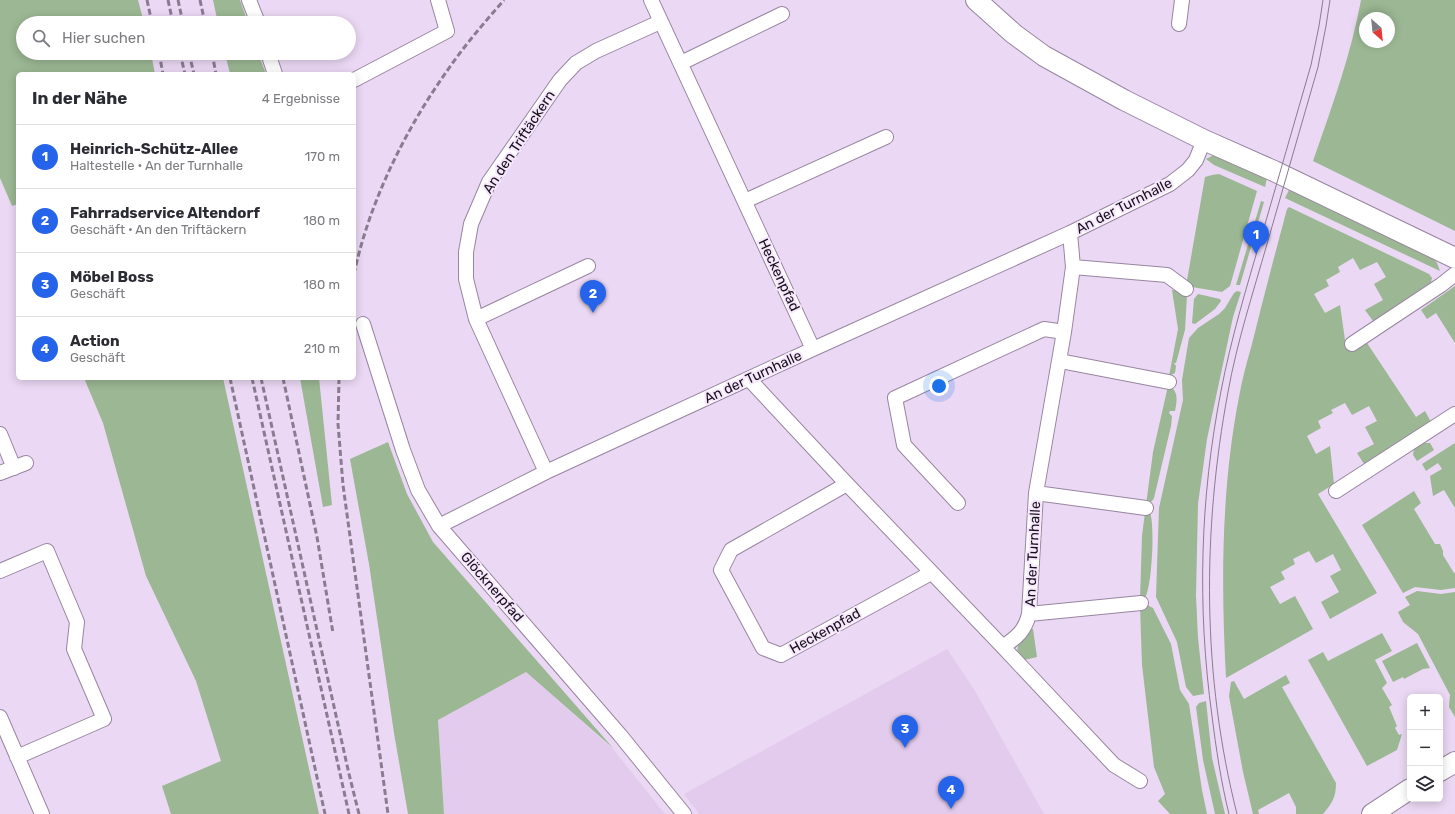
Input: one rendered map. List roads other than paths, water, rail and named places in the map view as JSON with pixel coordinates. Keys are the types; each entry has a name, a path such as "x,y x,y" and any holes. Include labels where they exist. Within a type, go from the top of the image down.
{"main road":[{"path":"976,0 1014,34 1044,56 1124,100 1204,140 1274,171 1455,258"},
{"path":"1443,769 1455,762"},
{"path":"1372,814 1407,791"}],"street":[{"path":"250,0 256,16"},
{"path":"356,79 447,30 438,0"},
{"name":"Heckenpfad","path":"651,0 813,349"},
{"path":"1178,24 1182,0"},
{"path":"681,64 782,14"},
{"name":"An den Triftäckern","path":"546,472 476,319 466,279 466,252 471,224 489,182 560,80 576,63 596,51 660,22"},
{"path":"271,60 275,72"},
{"path":"745,201 886,137"},
{"name":"An der Turnhalle","path":"439,526 546,472 1070,233 1170,184 1188,170 1196,160 1204,140"},
{"name":"An der Turnhalle","path":"1004,647 1016,638 1027,624 1029,614 1036,493 1060,361 1073,267 1070,233"},
{"path":"476,319 588,266"},
{"path":"1073,267 1167,275 1186,288"},
{"path":"1352,344 1441,285 1455,274"},
{"name":"Glöcknerpfad","path":"363,324 403,450 418,490 439,526 620,735 684,814"},
{"path":"958,502 904,445 895,398 1044,329 1064,332"},
{"path":"1060,361 1169,382"},
{"path":"749,379 1114,765 1140,781"},
{"path":"1336,491 1455,414"},
{"path":"0,434 20,465 0,474"},
{"name":"Heckenpfad","path":"847,484 731,550 721,570 763,648 781,655 932,573"},
{"name":"An der Turnhalle","path":"1036,493 1146,508"},
{"path":"0,571 47,551 77,622 74,649 104,719 17,757"},
{"name":"An der Turnhalle","path":"1029,614 1141,603"},
{"path":"0,717 42,814"}],"tram line":[{"path":"1229,814 1215,740 1207,675 1204,634 1203,553 1209,472 1214,431 1229,352 1244,295 1311,65 1323,0"},
{"path":"1237,814 1225,762 1217,710 1212,657 1210,551 1219,445 1236,355 1318,67 1330,0"}],"railway":[{"path":"147,0 150,16"},
{"path":"168,0 171,16"},
{"path":"178,0 181,16"},
{"path":"200,0 203,16"},
{"path":"356,266 369,221 379,194 403,142 432,94 454,62 474,35 504,0"},
{"path":"160,60 163,72"},
{"path":"182,60 185,72"},
{"path":"191,60 194,72"},
{"path":"213,60 216,72"},
{"path":"230,380 325,814"},
{"path":"252,380 349,814"},
{"path":"261,380 359,814"},
{"path":"283,380 317,537 333,633"},
{"path":"339,380 338,424 343,485 388,814"}],"place":[{"name":"Heinrich-Schütz-Allee","path":"1256,254"},
{"name":"Fahrradservice Altendorf","path":"593,313"},
{"name":"Möbel Boss","path":"905,748"},
{"name":"Action","path":"951,809"}]}
